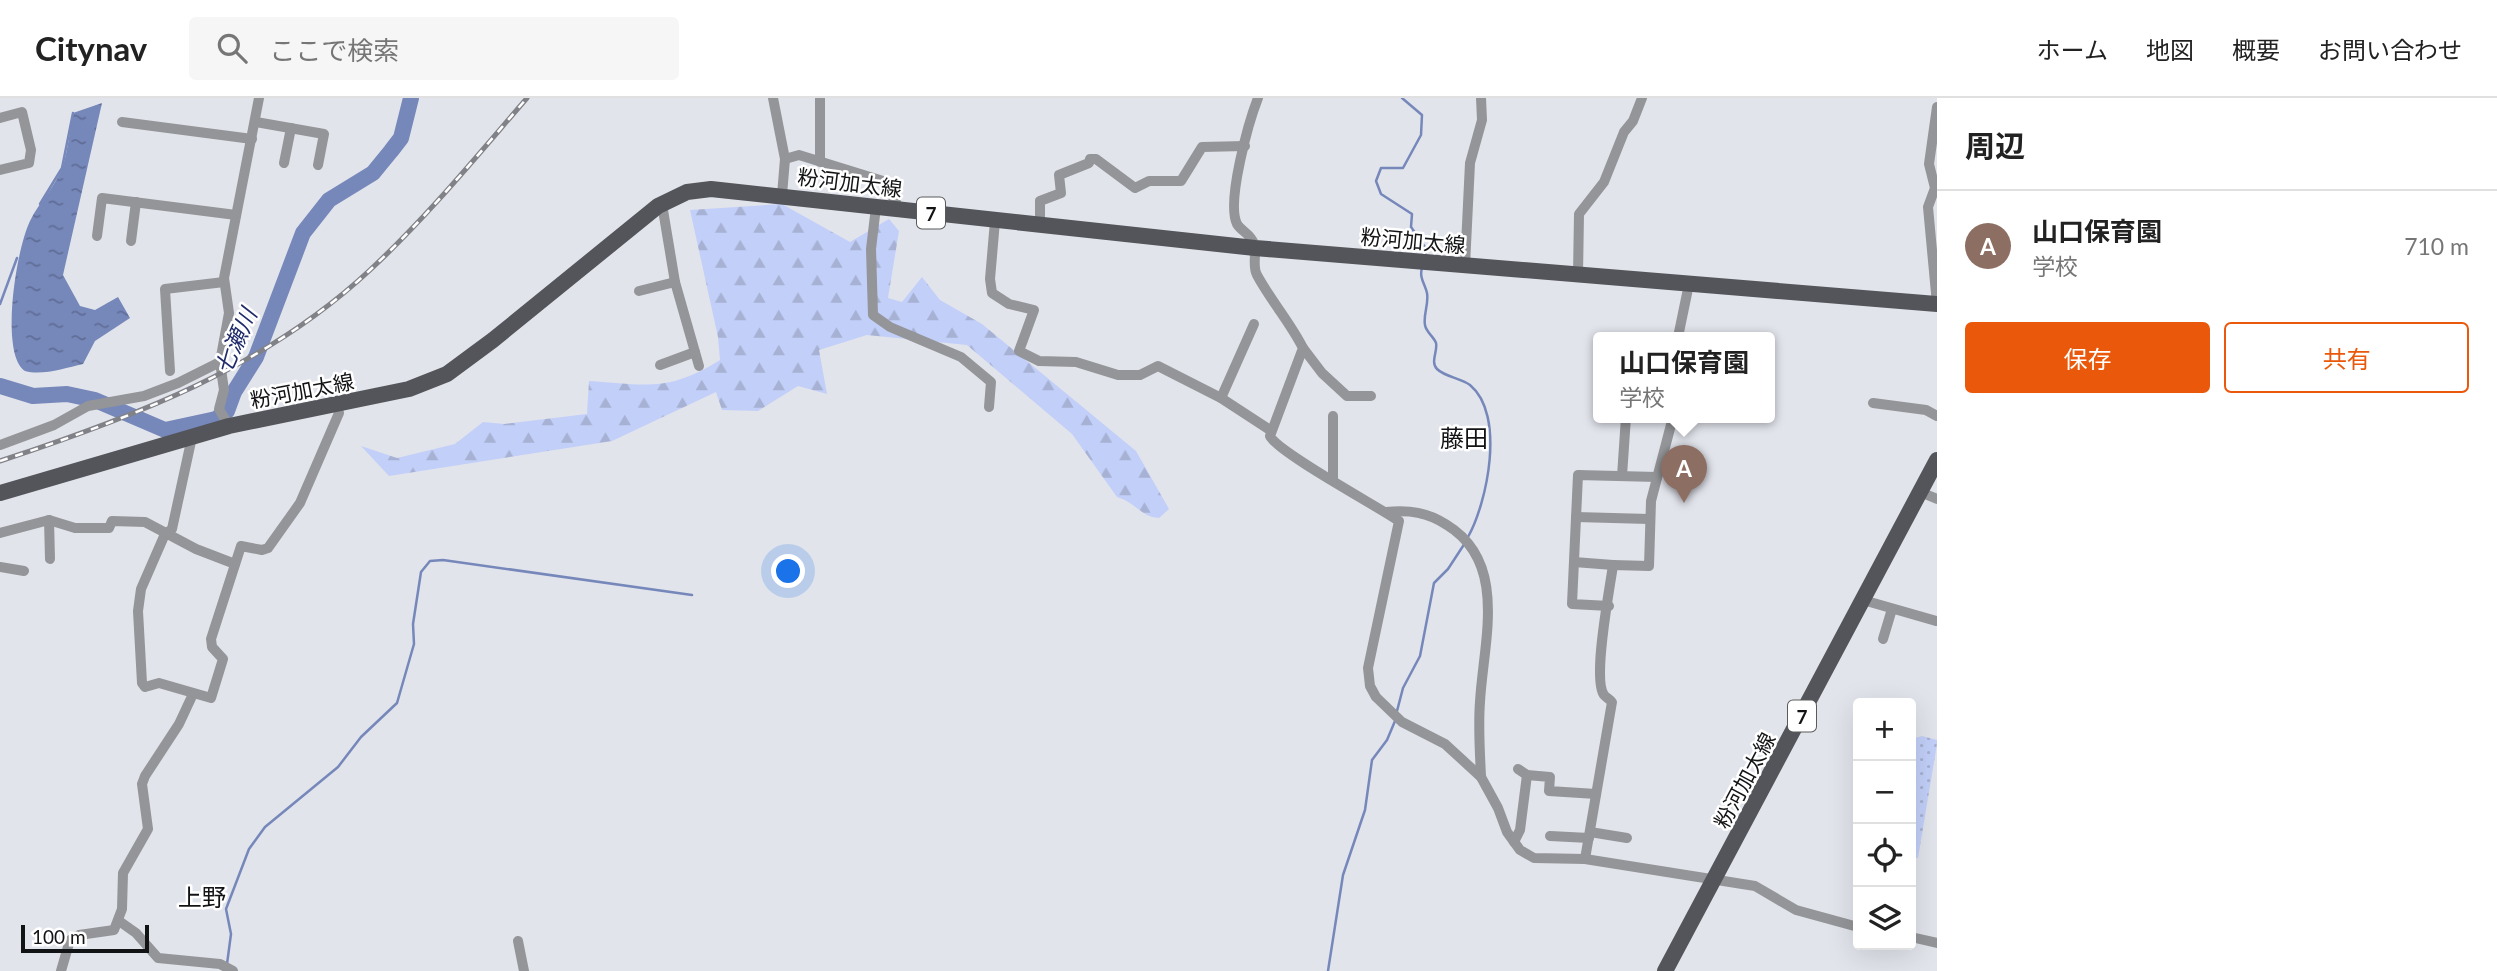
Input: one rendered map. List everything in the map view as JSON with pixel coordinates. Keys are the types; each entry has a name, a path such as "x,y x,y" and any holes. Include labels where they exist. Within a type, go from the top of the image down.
{"main road":[{"name":"粉河加太線","path":"0,493 229,426 409,389 447,373 662,204 687,192 711,189 1255,248 1937,304"},
{"name":"粉河加太線","path":"1665,971 1937,460"}],"street":[{"path":"229,426 219,409 225,390 220,362 229,313 224,282 259,98"},
{"path":"773,98 785,159 782,195"},
{"path":"820,98 820,162"},
{"path":"1258,98 1248,121 1245,146 1234,188 1238,224 1251,236 1255,248 1255,272 1322,373 1348,396 1371,396"},
{"path":"1465,266 1470,163 1482,120 1481,98"},
{"path":"1578,275 1579,214 1604,182 1619,142 1633,121 1642,98"},
{"path":"1937,107 1929,164 1936,187 1928,207 1937,304"},
{"path":"0,118 22,113 31,150 29,163 0,170"},
{"path":"122,122 252,139"},
{"path":"256,122 324,134 318,165"},
{"path":"284,163 290,128"},
{"path":"1040,226 1040,201 1060,193 1059,175 1089,163 1090,159 1096,159 1135,188 1149,181 1181,181 1202,147 1245,146"},
{"path":"785,159 799,155 883,181 900,209"},
{"path":"97,236 102,198 236,215"},
{"path":"131,241 136,202"},
{"path":"662,204 675,282 699,366"},
{"path":"876,207 871,262 873,315 890,327 961,357 991,382 989,407"},
{"path":"995,220 990,279 992,293 1009,303 1034,310 1019,351 1039,361 1076,362 1118,374 1140,375 1158,366 1222,398 1270,430"},
{"path":"170,371 165,289 224,282"},
{"path":"639,290 675,282"},
{"path":"1679,332 1689,284"},
{"path":"1222,398 1254,324"},
{"path":"1303,348 1270,430 1273,442 1290,456 1333,479 1399,521 1368,668 1370,686 1376,697 1402,722 1445,744 1480,777 1520,850 1534,858 1585,859 1755,886 1796,910 1853,926"},
{"path":"660,366 695,352"},
{"path":"0,445 54,425 88,407 144,396 220,362"},
{"path":"1873,402 1926,410 1937,415"},
{"path":"192,438 172,529 165,534 141,589 138,611 142,683 145,687 167,685 211,698 222,663 211,639 225,603 241,546 262,551 268,548 300,503 339,412 337,404"},
{"path":"1333,415 1333,479"},
{"path":"1622,476 1626,423"},
{"path":"1574,562 1649,566 1649,519 1671,423"},
{"path":"1609,606 1572,604 1578,475 1657,477"},
{"path":"1920,492 1937,499"},
{"path":"1386,512 1409,509 1436,518 1462,535 1478,554 1488,606 1487,651 1480,702 1480,777"},
{"path":"1576,517 1649,519"},
{"path":"0,533 25,529 49,520 75,528 109,528 112,521 145,522 165,534 235,564"},
{"path":"49,520 50,559"},
{"path":"1585,859 1612,702 1604,696 1601,688 1600,659 1613,565"},
{"path":"0,567 24,571"},
{"path":"1863,600 1936,621"},
{"path":"1883,639 1892,609"},
{"path":"61,971 70,940 79,935 114,930 119,921 123,873 148,829 142,784 159,751 179,724 193,694"},
{"path":"1514,842 1520,830 1522,772 1550,777 1549,791 1596,794"},
{"path":"1550,836 1627,838"},
{"path":"119,921 136,933 158,958 229,969"},
{"path":"1916,938 1937,943"},
{"path":"519,941 524,971"}],"green space":[{"path":"782,204 850,242 889,219 899,231 888,298 902,302 922,277 940,300 982,324 1136,451 1169,509 1159,518 1153,517 1117,497 1072,434 967,345 867,335 819,350 827,394 798,386 758,411 722,410 716,392 612,441 389,476 361,446 397,458 455,444 483,422 504,424 587,414 589,381 642,385 671,382 720,360 718,337 690,210"},
{"path":"1922,736 1937,740 1918,858 1916,858 1916,738"}],"water":[{"path":"102,103 63,275 80,306 95,310 118,297 130,318 95,341 83,364 46,372 25,371 17,361 12,325 15,278 24,236 63,166 73,113"}],"waterway":[{"name":"七瀬川","path":"0,386 33,396 67,394 95,400 165,430 216,419 227,411 234,392 256,357 303,233 329,200 373,173 391,151 401,138 411,98"},
{"path":"1402,98 1422,115 1421,135 1403,168 1381,168 1376,181 1381,194 1412,214 1411,227 1427,250 1424,256"},
{"path":"40,204 62,168 73,113"},
{"path":"0,304 17,258"},
{"path":"1422,268 1427,297 1425,325 1436,343 1435,366 1444,374 1470,385 1481,399 1488,417 1490,460 1481,503 1468,537"},
{"path":"1397,711 1403,688 1420,656 1434,583 1448,569 1465,543"},
{"path":"227,964 231,934 226,909 249,849 265,827 338,767 361,737 397,703 414,644 413,624 421,572 430,561 443,560 692,595"},
{"path":"1328,971 1343,875 1365,810 1372,760 1387,740 1395,721"}],"railway":[{"path":"0,461 100,426 196,386 287,335 329,305 391,250 527,98"}],"place":[{"name":"山口保育園","path":"1684,503"}],"district":[{"name":"藤田","path":"1464,437"},
{"name":"上野","path":"202,896"}]}
